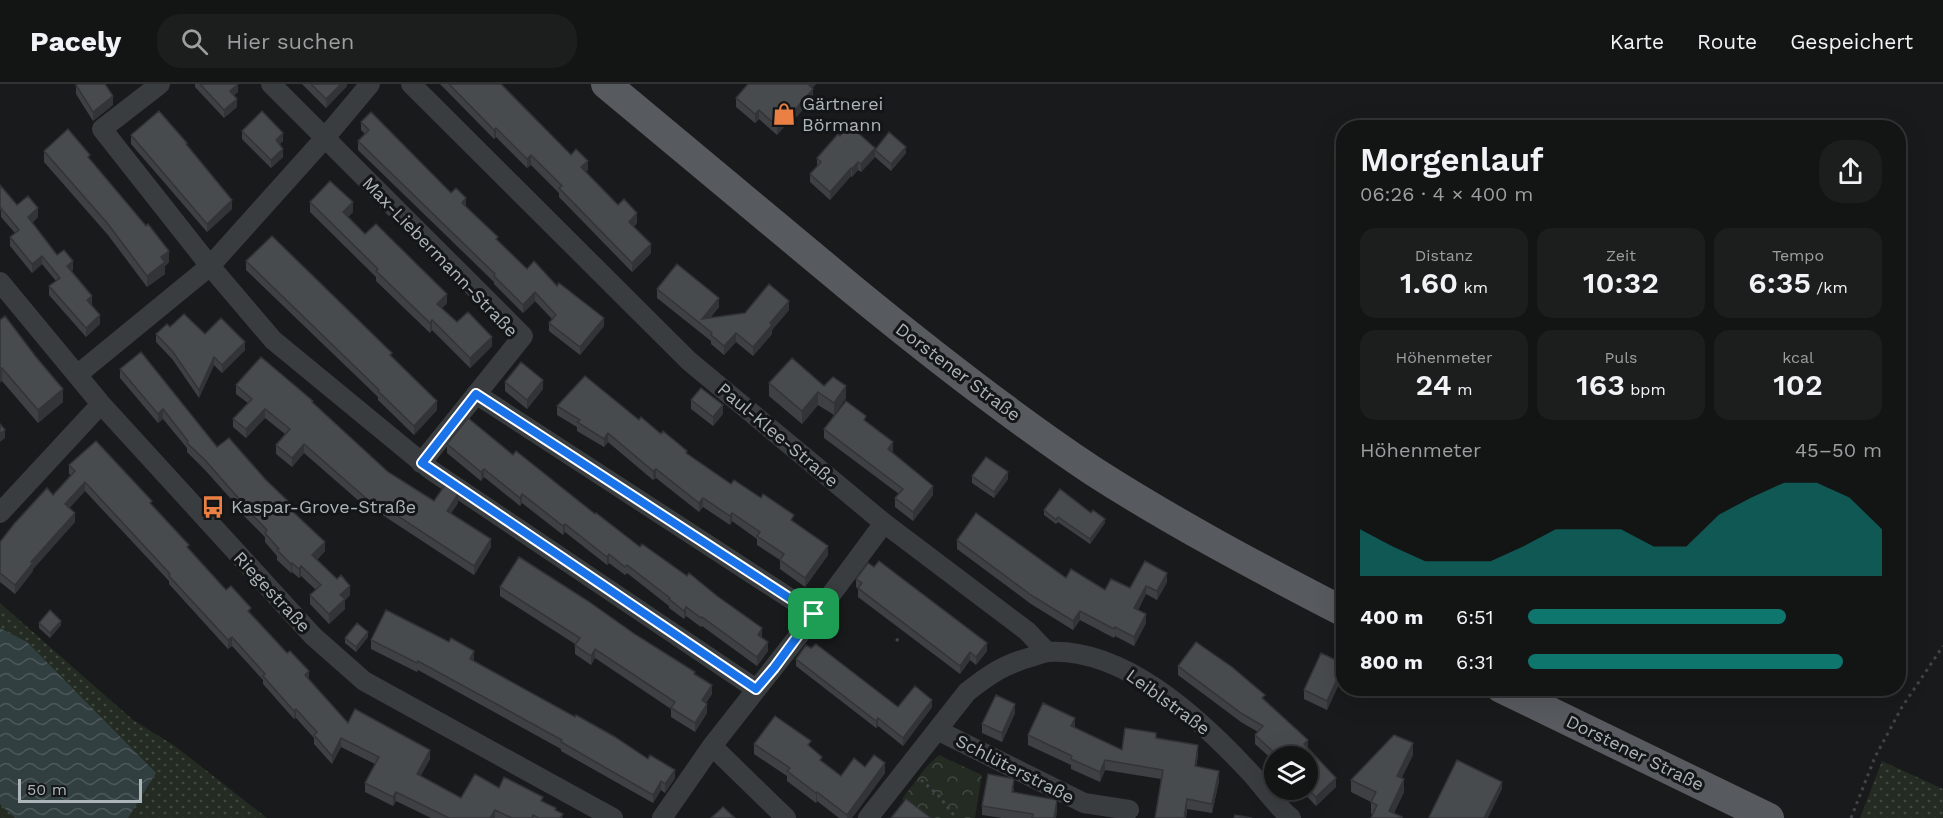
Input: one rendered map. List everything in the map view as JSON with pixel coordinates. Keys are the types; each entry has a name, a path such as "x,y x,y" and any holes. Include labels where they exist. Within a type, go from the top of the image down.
{"main road":[{"name":"Dorstener Straße","path":"606,84 907,334 1018,419 1169,518 1258,568 1336,608"},
{"name":"Dorstener Straße","path":"1517,696 1769,818"}],"street":[{"path":"160,84 102,129 210,266 273,340 422,463 756,689"},
{"path":"271,84 324,139"},
{"path":"77,375 210,266 370,84"},
{"name":"Paul-Klee-Straße","path":"411,84 689,361 884,523"},
{"name":"Max-Liebermann-Straße","path":"324,139 523,336 422,463"},
{"name":"Riegestraße","path":"0,282 101,404 313,636 364,681 613,818"},
{"path":"476,394 814,614"},
{"path":"0,513 101,404"},
{"path":"662,818 712,746 884,523 1027,631 1047,652"},
{"name":"Leiblstraße","path":"868,818 968,692 1008,664 1047,652 1087,654 1121,668 1166,697 1202,724 1247,768 1291,818"},
{"name":"Schlüterstraße","path":"937,730 1084,803 1129,810"},
{"path":"712,746 786,818"}],"path":[{"path":"896,639 900,642"},
{"path":"1851,818 1875,757 1902,707 1943,646"},
{"path":"908,767 939,796 956,818"}],"green space":[{"path":"0,603 133,720 175,746 267,818 0,818"},
{"path":"939,755 982,775 975,818 922,818 902,799 927,766"},
{"path":"1882,761 1943,789 1943,818 1860,818"}],"water":[{"path":"0,628 27,642 156,773 128,818 15,818 0,804"}],"building":[{"path":"105,84 113,96 93,112 76,85"},
{"path":"200,84 238,84 230,91 237,99 224,110"},
{"path":"311,84 341,84 326,99"},
{"path":"449,84 501,84 571,155 576,149 588,161 581,167 618,205 624,199 637,213 629,222 651,244 632,263 559,188 562,186 531,155 527,159 496,128 494,130"},
{"path":"748,84 808,84 813,89 777,126 759,110 755,114 736,98"},
{"path":"159,111 232,200 207,224 131,135"},
{"path":"262,111 283,133 276,140 283,149 271,160 242,131"},
{"path":"371,112 451,193 456,188 466,198 462,203 527,269 534,261 557,286 559,283 604,318 580,347 549,323 556,315 535,292 523,305 494,276 495,274 358,141 369,130 361,122"},
{"path":"849,125 875,148 861,164 858,162 851,168 830,192 810,174 821,162 817,158"},
{"path":"68,129 90,155 88,157 169,251 161,257 165,262 147,276 108,224 44,151"},
{"path":"889,132 906,147 891,164 875,150"},
{"path":"330,181 353,202 343,212 365,234 376,224 447,294 437,304 457,322 468,312 492,337 470,358 432,320 430,323 376,271 378,269 310,202"},
{"path":"0,185 17,205 28,196 38,208 28,217 57,255 64,250 73,261 67,266 92,296 87,300 100,315 86,328 49,286 60,278 42,256 32,264 10,237 19,230 0,209"},
{"path":"272,236 392,353 390,355 437,401 414,426 246,261"},
{"path":"677,264 719,298 702,319 745,313 769,284 789,301 753,347 736,333 724,346 711,335 712,333 657,289"},
{"path":"184,314 205,334 221,318 245,342 222,365 214,357 199,390 173,352 156,334 167,324 170,327"},
{"path":"5,316 63,389 38,410 0,368 0,320"},
{"path":"141,352 217,447 229,438 265,479 293,506 290,509 325,542 312,555 337,579 341,575 350,586 340,595 345,599 329,614 310,595 321,585 301,566 299,569 291,564 277,550 279,549 265,533 267,530 187,443 188,441 163,409 158,414 120,369"},
{"path":"261,357 313,401 388,472 434,501 445,485 458,494 447,511 491,539 474,566 378,503 375,506 304,444 292,458 276,445 290,429 265,409 246,429 233,419 252,399 236,385"},
{"path":"792,358 824,386 833,377 846,386 834,403 818,392 802,411 769,383"},
{"path":"521,362 543,380 527,400 505,382"},
{"path":"585,376 639,420 641,417 661,434 663,431 687,451 686,453 731,484 734,480 761,498 763,494 794,515 791,520 828,546 805,578 780,560 784,554 757,536 760,532 732,513 730,516 703,498 699,503 656,469 653,471 608,433 604,439 557,406"},
{"path":"701,388 723,405 713,417 691,400"},
{"path":"846,401 866,416 864,420 893,442 888,449 933,486 913,512 895,498 903,489 824,429"},
{"path":"468,418 513,455 516,451 640,547 642,544 687,576 689,573 762,628 758,635 768,642 757,657 702,617 686,607 684,611 627,565 625,567 609,554 607,557 522,494 520,498 484,469 481,472 447,444"},
{"path":"0,424 5,430 0,434"},
{"path":"96,441 152,501 150,503 226,590 231,586 251,608 248,611 287,653 290,651 309,671 305,675 348,723 355,709 430,750 417,774 461,798 475,774 499,788 504,777 543,797 541,801 563,814 560,818 539,818 533,815 532,818 512,818 495,810 490,818 449,818 396,792 393,797 365,783 379,757 341,738 332,756 314,735 317,732 296,709 294,711 232,637 228,640 85,482 65,504 75,513 31,562 33,563 15,585 0,573 0,542 47,488 53,495 75,471 69,465"},
{"path":"986,457 1008,472 994,492 972,476"},
{"path":"1060,489 1091,513 1093,510 1105,519 1090,539 1058,517 1056,520 1044,510"},
{"path":"976,513 1066,578 1071,569 1105,590 1111,579 1130,588 1145,561 1167,573 1157,591 1146,586 1134,608 1146,614 1134,637 1080,611 1073,621 1031,595 957,540"},
{"path":"519,557 712,685 702,700 707,704 695,723 671,708 675,702 595,649 591,656 575,645 580,638 500,587"},
{"path":"879,561 987,643 976,657 970,652 960,666 858,588 862,583 856,579 868,563 874,567"},
{"path":"50,610 61,621 50,633 39,623"},
{"path":"386,610 449,642 451,638 474,651 470,659 575,717 576,715 648,759 650,755 675,770 665,784 661,781 653,795 561,742 562,740 418,661 417,663 371,640"},
{"path":"357,623 368,632 356,647 345,638"},
{"path":"1196,642 1232,667 1265,695 1262,698 1308,740 1304,744 1306,746 1267,746 1255,735 1263,726 1241,713 1178,666"},
{"path":"816,644 898,707 915,686 932,700 903,738 878,718 876,721 796,659 806,645 811,648"},
{"path":"1321,653 1336,660 1336,681 1327,701 1304,690"},
{"path":"996,695 1015,704 1002,733 982,724"},
{"path":"1043,703 1075,718 1071,726 1122,750 1125,728 1156,733 1156,738 1198,745 1195,766 1219,771 1212,804 1187,799 1184,818 1155,818 1163,770 1105,760 1100,772 1028,735"},
{"path":"775,716 811,741 808,745 822,757 820,760 841,776 854,758 865,767 874,755 885,763 847,815 787,771 790,768 754,744"},
{"path":"1394,735 1413,743 1397,776 1404,779 1389,811 1402,818 1371,818 1377,805 1371,802 1376,792 1351,780"},
{"path":"1318,759 1336,778 1318,795"},
{"path":"1457,760 1502,782 1484,818 1430,818 1429,817"},
{"path":"988,774 1014,779 1012,792 1057,800 1054,818 1032,818 1033,814 982,806"},
{"path":"906,799 931,818 891,818"},
{"path":"723,807 735,818 711,818"},
{"path":"1235,815 1252,818 1234,818"}],"place":[{"name":"Gärtnerei Börmann","path":"784,114"},
{"name":"Kaspar-Grove-Straße","path":"213,507"}],"route":[{"path":"476,394 814,614 756,689 422,463 476,394"}]}
